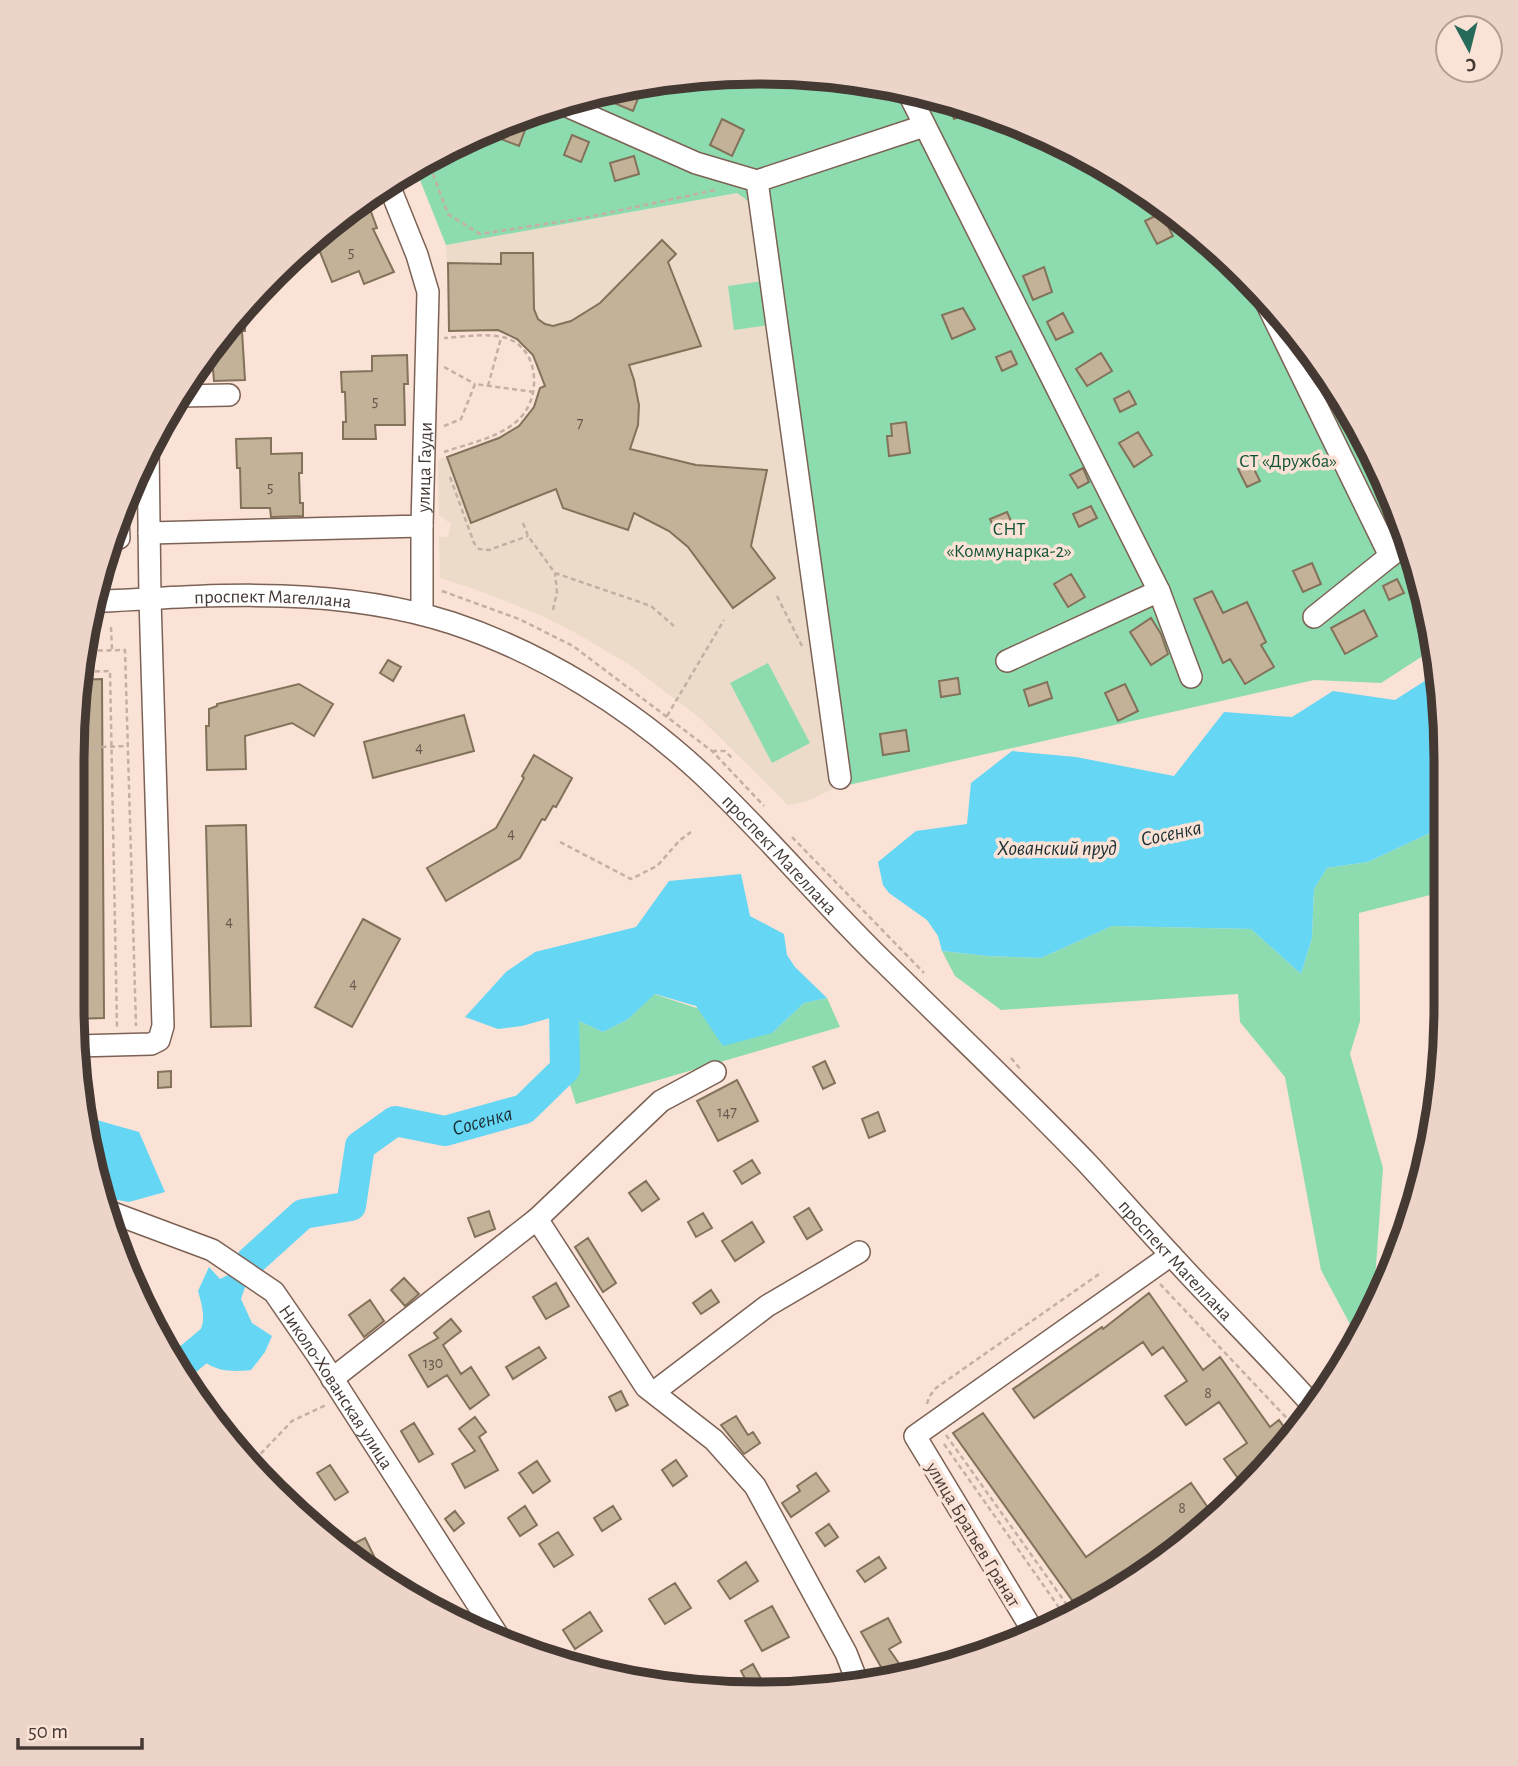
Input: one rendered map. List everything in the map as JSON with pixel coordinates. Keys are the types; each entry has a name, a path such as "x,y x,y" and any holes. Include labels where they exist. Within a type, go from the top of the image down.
{"street":[{"path":"913,102 1159,591 1191,677"},
{"path":"575,110 696,163 757,181 924,126"},
{"path":"757,181 840,778"},
{"name":"улица Гауди","path":"149,533 422,526 428,292 417,255 392,193"},
{"path":"1279,330 1390,556"},
{"path":"190,396 229,395"},
{"path":"85,1046 151,1044 159,1040 163,1026 148,472"},
{"path":"422,526 422,614"},
{"path":"1314,617 1400,548"},
{"path":"1007,662 1159,591"},
{"name":"проспект Магеллана","path":"103,601 299,596 374,604 454,624 529,655 607,700 673,748 703,775 881,960 1087,1163 1307,1400"},
{"path":"335,1389 537,1219 661,1101 715,1072"},
{"name":"Николо-Хованская улица","path":"117,1215 212,1250 274,1293 492,1627"},
{"path":"537,1219 646,1387 714,1440 755,1486 846,1653 855,1675"},
{"path":"654,1392 768,1306 859,1252"},
{"path":"928,1427 1171,1255"},
{"name":"улица Братьев Гранат","path":"928,1427 1030,1625"}],"path":[{"path":"432,169 448,214 480,234 584,218 718,189"},
{"path":"488,386 501,337"},
{"path":"424,459 511,426 524,414 534,391 534,375 529,359 513,341 501,337 427,338"},
{"path":"444,367 475,384 534,391"},
{"path":"425,432 461,419 475,384"},
{"path":"450,477 472,538 479,549 489,550 528,536"},
{"path":"523,523 528,536 555,573 557,592 553,610"},
{"path":"555,573 651,606 674,626"},
{"path":"777,596 804,651"},
{"path":"667,716 724,620"},
{"path":"111,627 111,650"},
{"path":"93,651 125,650 136,1044"},
{"path":"90,672 110,671 117,1027 107,1028"},
{"path":"84,748 128,746"},
{"path":"712,751 725,751 733,759"},
{"path":"559,842 631,879 657,866 680,840 691,832"},
{"path":"1061,1610 928,1427 927,1405 929,1396 936,1388 1102,1272"},
{"path":"1149,1272 1291,1423"},
{"path":"257,1457 292,1421 335,1389"},
{"path":"928,1427 1068,1607"}],"shaded area":[{"path":"737,193 755,206 835,788 805,802 788,805 701,719 630,665 540,615 440,578 439,537 448,537 451,524 439,515 438,460 510,432 525,420 534,407 540,388 545,386 530,351 503,330 449,331 446,245"}],"green space":[{"name":"СНТ «Коммунарка-2»","path":"715,85 803,85 891,97 934,107 1017,135 1097,174 1170,223 1236,282 1295,348 1344,422 1383,501 1411,584 1425,654 1381,683 1314,680 835,788 755,206 737,193 446,245 418,176 501,135 584,107 627,97"},
{"path":"763,281 769,325 734,330 728,286"},
{"path":"768,663 810,743 772,763 730,683"},
{"path":"1434,832 1434,894 1359,913 1360,1021 1350,1054 1383,1168 1375,1283 1353,1327 1321,1270 1285,1077 1240,1022 1238,994 1001,1010 955,976 942,951 1041,958 1112,926 1251,929 1301,974 1312,938 1314,889 1327,868 1368,862"},
{"path":"654,994 772,1033 804,1003 827,998 840,1027 576,1104 565,1069 564,1014 603,1032 627,1020"}],"water":[{"name":"Хованский пруд","path":"1429,678 1433,715 1434,832 1368,862 1327,868 1314,889 1312,938 1301,974 1251,929 1112,926 1041,958 942,951 938,936 927,920 889,893 883,885 878,862 916,831 967,824 971,783 1012,751 1076,757 1174,776 1224,712 1292,717 1333,691 1395,700"},
{"path":"741,874 750,916 784,934 787,955 795,967 827,998 804,1003 772,1033 723,1046 696,1006 655,994 627,1020 603,1032 564,1014 522,1026 498,1029 465,1017 506,972 535,952 636,927 669,881"},
{"path":"94,1119 139,1132 165,1192 129,1202 112,1199"},
{"path":"209,1267 220,1279 230,1274 247,1281 241,1299 252,1323 272,1336 265,1352 251,1370 231,1371 217,1368 188,1350 203,1322 198,1291"}],"building":[{"path":"639,95 633,111 609,101"},
{"path":"952,112 962,116 954,119"},
{"path":"722,119 744,130 732,156 710,145"},
{"path":"527,126 519,146 496,137"},
{"path":"572,135 589,142 581,162 564,155"},
{"path":"634,156 639,174 615,181 610,163"},
{"path":"370,209 377,228 373,229 394,272 364,284 359,271 332,282 318,248"},
{"path":"1158,215 1164,219 1173,236 1157,244 1145,221"},
{"path":"662,240 676,254 668,262 701,346 629,365 639,405 638,425 630,449 696,465 767,470 751,546 775,578 733,608 688,547 669,531 634,513 628,530 563,508 556,489 471,523 447,457 499,438 519,426 534,407 540,388 545,386 533,355 517,339 498,330 449,331 448,263 501,264 501,253 533,253 534,309 538,319 553,326 571,321 600,303"},
{"path":"1044,267 1052,292 1033,300 1023,276"},
{"path":"963,308 975,329 952,339 942,315"},
{"path":"1063,313 1073,332 1056,340 1047,322"},
{"path":"245,322 245,331 242,331 245,380 214,381 213,369 208,369"},
{"path":"1011,351 1017,364 1002,371 996,357"},
{"path":"1101,353 1112,371 1087,386 1076,369"},
{"path":"407,355 408,384 404,384 405,425 375,425 376,439 343,439 343,422 346,422 341,372 372,371 372,356"},
{"path":"1129,391 1136,404 1120,412 1114,399"},
{"path":"906,422 910,453 889,456 887,436 892,436 891,424"},
{"path":"1138,432 1152,455 1134,467 1119,443"},
{"path":"271,438 271,454 302,453 302,473 299,473 303,516 271,517 270,508 241,508 236,439"},
{"path":"1251,463 1260,481 1247,487 1238,469"},
{"path":"1083,468 1089,482 1078,488 1070,475"},
{"path":"1091,506 1097,518 1079,527 1073,514"},
{"path":"1007,512 1015,530 998,537 990,519"},
{"path":"1312,563 1321,584 1303,592 1293,571"},
{"path":"1071,574 1085,597 1068,607 1054,584"},
{"path":"1397,579 1404,593 1389,600 1383,586"},
{"path":"1212,591 1223,613 1247,602 1266,642 1261,645 1274,667 1245,684 1230,659 1223,663 1194,599"},
{"path":"1364,610 1377,636 1345,654 1331,628"},
{"path":"1151,618 1161,634 1168,654 1151,665 1130,632"},
{"path":"388,660 401,667 393,681 380,673"},
{"path":"958,678 960,694 941,697 939,681"},
{"path":"102,679 104,1018 84,1019 84,759 89,680"},
{"path":"1047,682 1052,698 1029,706 1024,690"},
{"path":"299,684 333,704 314,736 292,723 245,736 246,769 207,770 206,726 209,726 209,709 217,704"},
{"path":"1125,684 1138,711 1118,721 1105,693"},
{"path":"464,715 474,751 373,778 364,742"},
{"path":"906,730 909,751 883,755 880,734"},
{"path":"534,755 572,778 556,807 553,806 545,820 542,819 520,858 446,901 427,868 496,828"},
{"path":"246,825 251,1026 211,1027 206,826"},
{"path":"363,919 400,939 352,1027 315,1007"},
{"path":"825,1061 835,1083 823,1089 813,1067"},
{"path":"171,1071 171,1087 158,1088 158,1072"},
{"path":"737,1080 758,1121 718,1141 697,1101"},
{"path":"878,1112 885,1131 869,1138 862,1119"},
{"path":"752,1160 760,1173 742,1184 734,1171"},
{"path":"646,1181 659,1199 642,1211 629,1193"},
{"path":"809,1208 822,1230 807,1239 794,1217"},
{"path":"489,1211 495,1229 475,1237 468,1218"},
{"path":"703,1213 712,1228 696,1237 688,1222"},
{"path":"752,1222 764,1242 735,1261 722,1241"},
{"path":"588,1238 616,1283 603,1292 575,1247"},
{"path":"404,1278 419,1294 405,1306 391,1290"},
{"path":"556,1283 569,1306 546,1319 533,1297"},
{"path":"711,1290 719,1302 701,1314 693,1303"},
{"path":"1149,1293 1203,1370 1220,1357 1270,1427 1279,1420 1285,1429 1239,1480 1224,1459 1247,1443 1219,1402 1186,1425 1165,1396 1187,1381 1163,1347 1152,1355 1143,1342 1034,1418 1013,1389 1102,1327 1103,1329"},
{"path":"370,1300 384,1321 364,1337 349,1315"},
{"path":"451,1319 461,1331 443,1345 461,1374 471,1367 489,1395 470,1409 447,1375 428,1387 409,1355 438,1338 434,1333"},
{"path":"539,1347 546,1358 513,1379 506,1367"},
{"path":"621,1391 628,1405 616,1411 609,1397"},
{"path":"983,1413 1086,1557 1191,1483 1209,1509 1183,1532 1116,1580 1074,1603 953,1433"},
{"path":"736,1416 748,1435 753,1432 760,1443 744,1454 721,1425"},
{"path":"475,1417 486,1432 479,1437 498,1470 465,1488 452,1464 475,1451 459,1429"},
{"path":"414,1423 433,1454 419,1462 401,1431"},
{"path":"676,1460 687,1476 673,1486 662,1470"},
{"path":"537,1461 550,1481 533,1493 519,1473"},
{"path":"330,1465 348,1492 335,1500 317,1473"},
{"path":"816,1473 829,1491 791,1517 782,1503 800,1491 797,1486"},
{"path":"525,1506 537,1525 520,1536 508,1518"},
{"path":"613,1506 621,1519 602,1531 594,1518"},
{"path":"455,1511 464,1523 454,1531 445,1519"},
{"path":"829,1524 838,1537 825,1546 816,1533"},
{"path":"558,1532 573,1555 554,1567 539,1544"},
{"path":"365,1538 376,1560 374,1561 351,1545"},
{"path":"879,1557 886,1568 865,1582 857,1571"},
{"path":"746,1562 758,1581 730,1599 718,1581"},
{"path":"675,1583 691,1608 665,1624 649,1599"},
{"path":"772,1606 789,1637 762,1651 745,1621"},
{"path":"590,1612 602,1631 575,1649 563,1630"},
{"path":"888,1618 901,1642 889,1649 901,1667 883,1670 861,1632"},
{"path":"753,1664 763,1682 747,1682 741,1671"}],"waterway":[{"name":"Сосенка","path":"251,1261 303,1214 351,1206 360,1146 395,1121 445,1131 524,1109 565,1069 564,1014 595,990"},
{"name":"Сосенка","path":"185,1362 224,1329"}],"park label":[{"name":"СТ «Дружба»","path":"1288,460"}]}
